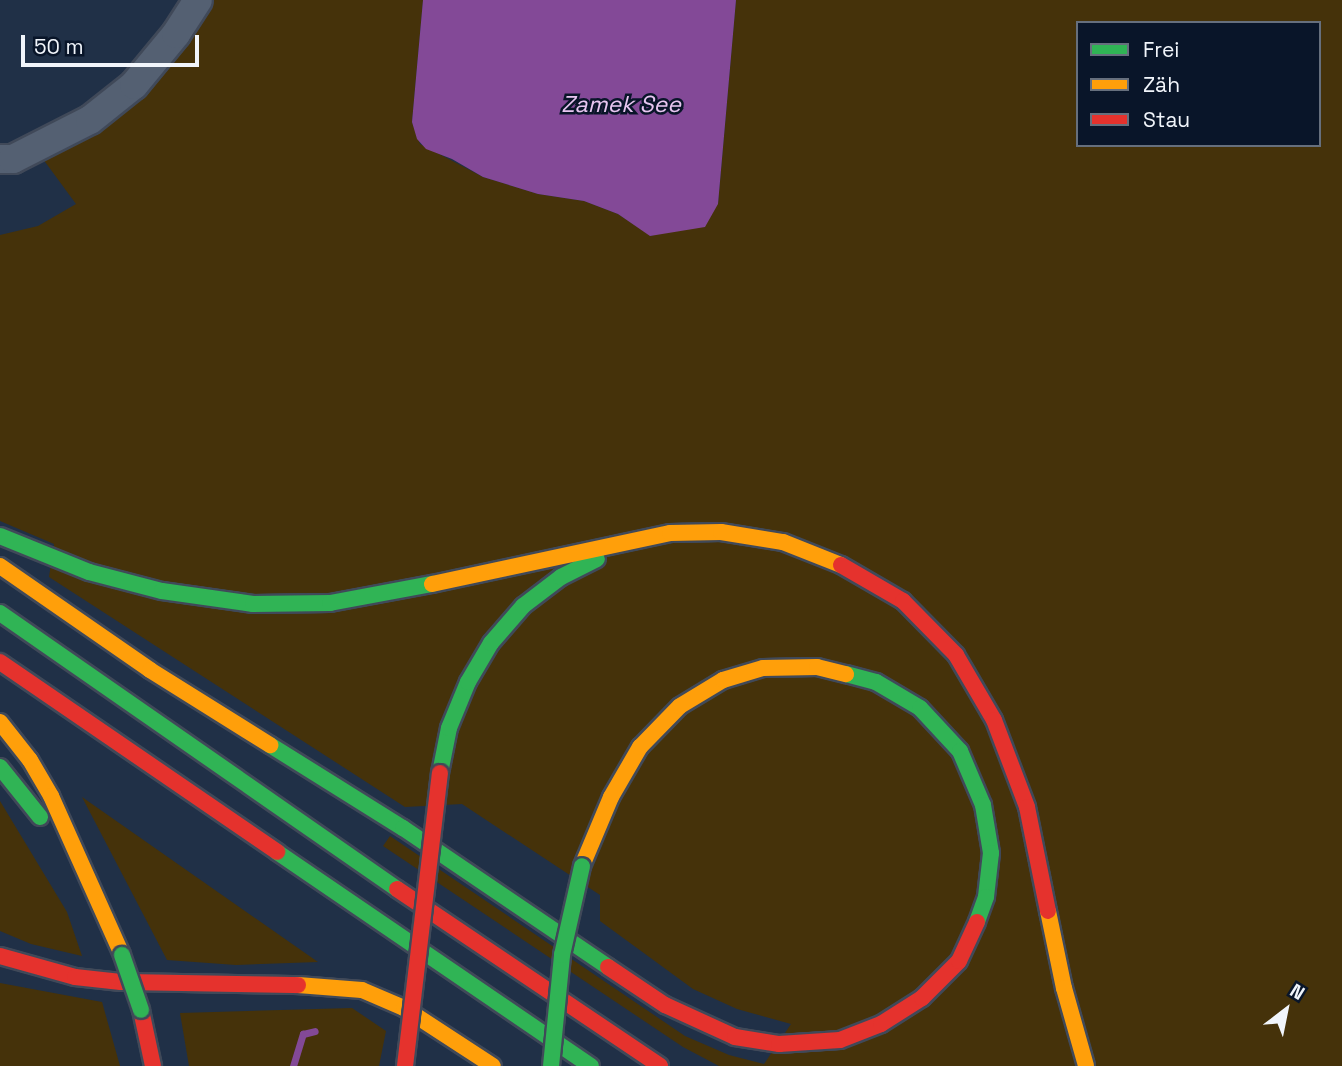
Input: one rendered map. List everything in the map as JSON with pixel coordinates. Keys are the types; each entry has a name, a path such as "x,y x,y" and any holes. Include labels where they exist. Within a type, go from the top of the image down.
{"highway":[{"path":"0,536 89,572 162,591 253,604 330,603 405,590 533,559 624,545 670,533 721,532 783,542 853,570 903,601 956,655 994,720 1027,807 1064,989 1086,1066"},
{"path":"405,1066 440,773 449,728 468,682 491,643 523,606 561,577 624,545"},
{"path":"0,566 150,670 402,828 665,1005 734,1037 779,1044 840,1040 881,1024 922,998 959,961 974,931 986,897 991,853 983,805 960,751 920,708 876,682 817,667 763,668 723,680 680,706 640,747 611,797 582,866 562,955 551,1066"},
{"path":"0,613 377,876 660,1066"},
{"path":"0,662 591,1066"},
{"path":"0,722 30,760 51,796 99,902 122,955 141,1010 153,1066"},
{"path":"0,766 27,799 99,902"},
{"path":"0,956 51,971 121,982 313,985 362,990 404,1008 493,1066"}],"street":[{"path":"0,159 13,159 90,120 134,85 176,34 198,0"}],"shaded area":[{"path":"202,0 423,0 412,122 420,144 483,177 538,194 584,201 618,214 651,236 718,204 736,0 1342,0 1342,1066 719,1066 683,1047 383,846 390,836 685,1036 729,1055 764,1064 791,1024 737,1009 693,989 600,921 600,895 462,804 405,807 49,577 54,544 0,521 0,235 38,226 76,204 40,155 118,104"},
{"path":"82,797 318,962 236,965 167,960"},
{"path":"0,801 67,912 82,956 31,944 0,931"},
{"path":"0,983 102,1002 120,1066 0,1066"},
{"path":"352,1008 386,1031 379,1066 189,1066 180,1013"}],"water":[{"name":"Zamek See","path":"423,0 736,0 718,204 705,227 650,236 618,214 584,201 538,194 483,177 452,159 426,149 417,139 412,122"}],"waterway":[{"path":"293,1066 303,1034 315,1031"}],"traffic: fast":[{"path":"0,536 89,572 162,591 253,604 330,603 432,584"},
{"path":"440,773 449,728 468,682 491,643 523,606 561,577 597,559"},
{"path":"0,613 397,889"},
{"path":"846,674 876,682 920,708 960,751 983,805 991,853 986,897 977,922"},
{"path":"270,745 403,828 608,967"},
{"path":"0,767 40,817"},
{"path":"277,852 591,1066"},
{"path":"551,1066 562,955 582,866"},
{"path":"122,955 141,1010"}],"traffic: slow":[{"path":"432,584 670,533 721,532 783,542 841,565"},
{"path":"0,566 150,670 270,745"},
{"path":"582,866 611,797 640,747 680,706 723,680 763,668 817,667 846,674"},
{"path":"0,722 30,760 51,796 122,955"},
{"path":"1048,911 1064,988 1086,1066"},
{"path":"298,985 362,990 404,1008 493,1066"}],"traffic: jam":[{"path":"841,565 903,601 956,655 994,720 1027,807 1048,911"},
{"path":"0,662 277,852"},
{"path":"405,1066 440,773"},
{"path":"397,889 660,1066"},
{"path":"608,967 665,1005 735,1037 779,1044 840,1040 881,1024 922,998 959,961 977,922"},
{"path":"0,956 75,977 121,982 298,985"},
{"path":"141,1010 153,1066"}]}
